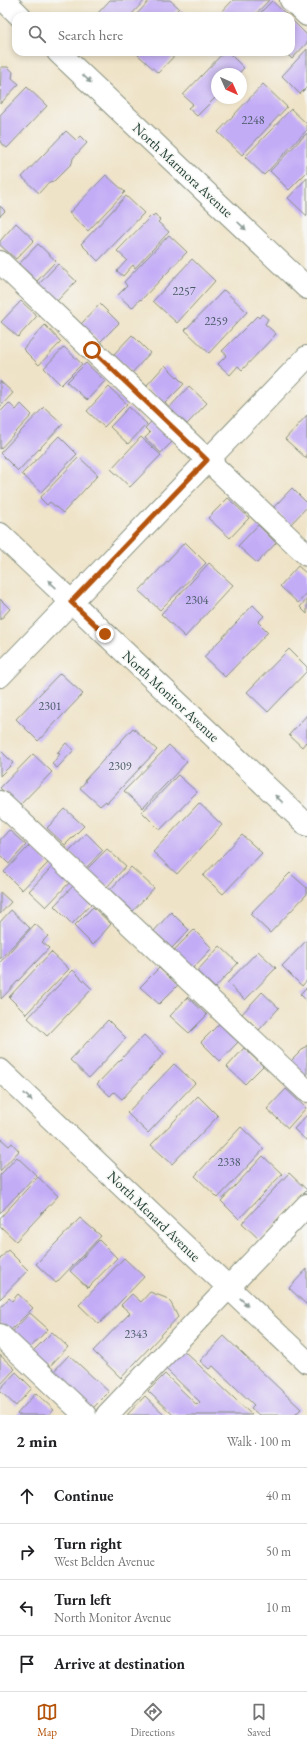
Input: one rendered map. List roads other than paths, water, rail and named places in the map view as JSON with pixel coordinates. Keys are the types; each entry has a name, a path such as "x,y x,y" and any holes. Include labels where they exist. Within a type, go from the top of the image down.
{"street":[{"path":"4,0 16,12"},
{"path":"291,0 307,15"},
{"name":"North Marmora Avenue","path":"62,56 307,288"},
{"path":"0,262 307,555"},
{"path":"0,676 307,357"},
{"name":"North Monitor Avenue","path":"0,534 307,825"},
{"path":"0,802 307,1091"},
{"name":"North Menard Avenue","path":"0,1070 307,1362"},
{"path":"107,1415 307,1205"},
{"path":"0,1335 85,1415"}]}
